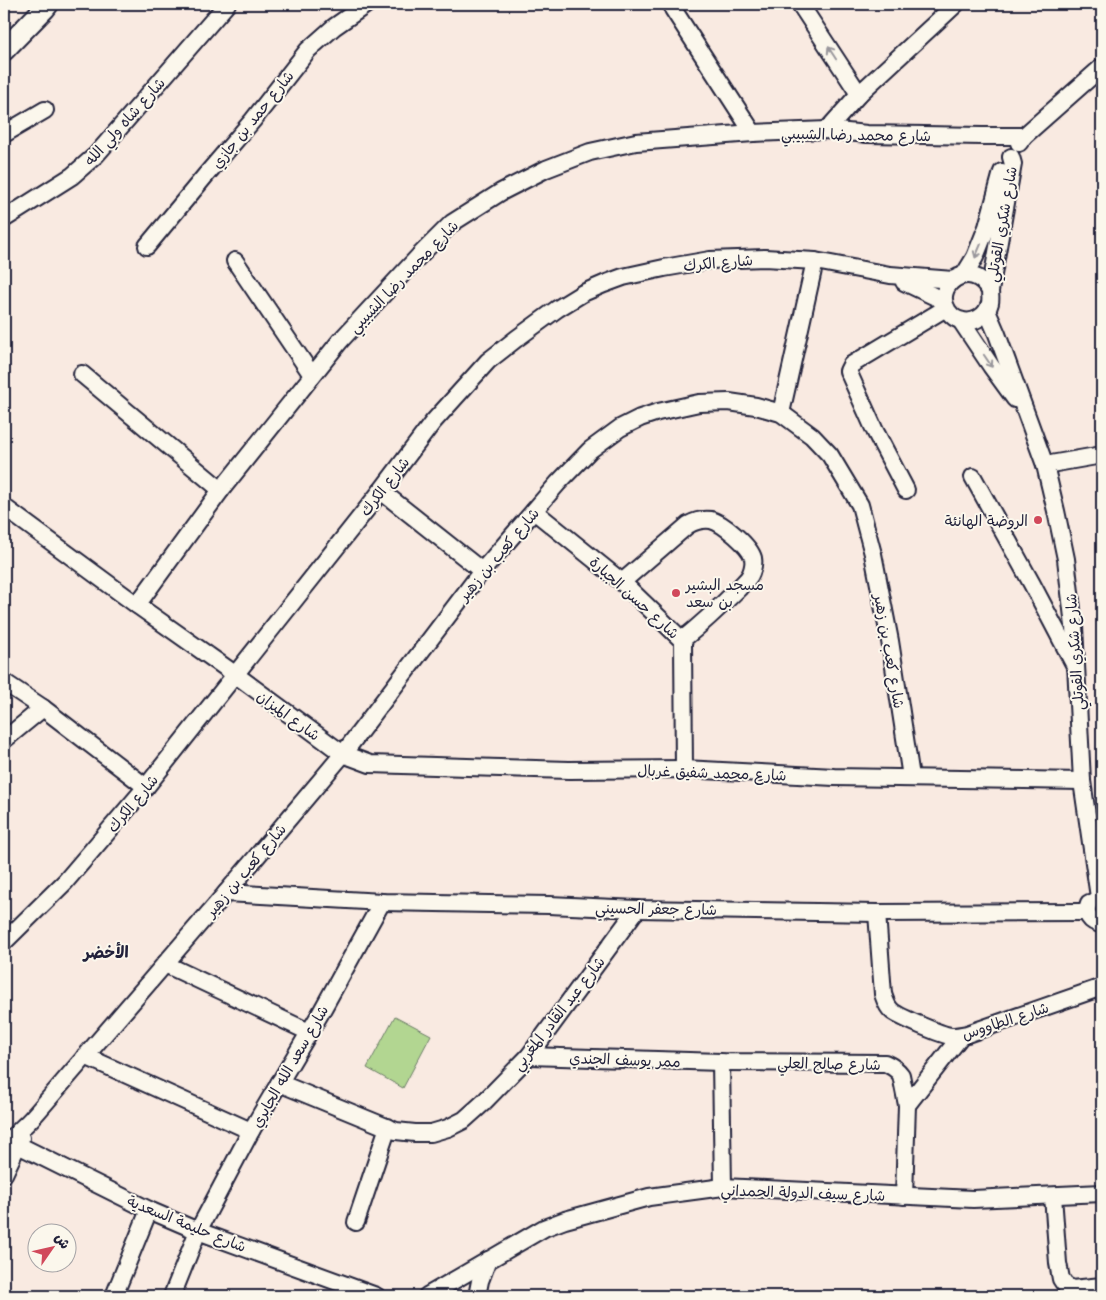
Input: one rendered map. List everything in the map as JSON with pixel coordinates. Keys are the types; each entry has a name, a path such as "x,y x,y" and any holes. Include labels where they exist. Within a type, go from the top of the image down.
{"main road":[{"path":"4,50 48,4"}],"street":[{"name":"شارع شاه ولي الله","path":"4,219 72,176 92,160 227,4"},
{"name":"شارع حمد بن جازي","path":"147,246 227,151 308,50 334,27 367,4"},
{"path":"800,4 859,94"},
{"path":"827,130 859,94 956,4"},
{"path":"672,10 753,133"},
{"name":"شارع شكري القوتلي","path":"958,278 975,257 987,228 1006,161 1024,136 1102,68"},
{"path":"4,134 45,110"},
{"name":"شارع محمد رضا الشبيبي","path":"137,605 221,490 340,341 452,223 502,192 546,169 590,152 636,142 753,133 827,130 866,134 1024,136"},
{"name":"شارع شكري القوتلي","path":"990,291 1013,164 1011,156"},
{"name":"شارع الكرك","path":"4,942 65,882 146,787 381,491 433,422 488,361 557,308 604,284 623,277 710,260 765,258 815,261 890,276 958,278"},
{"path":"235,261 312,375"},
{"path":"782,413 815,261"},
{"name":"شارع الكرك","path":"890,276 945,305"},
{"path":"972,276 980,279 990,291 991,301 987,311 976,320 961,321 952,316 945,305 945,293 948,286 958,278 972,276"},
{"path":"906,490 875,431 848,371 851,365 945,305"},
{"name":"شارع شكري القوتلي","path":"987,311 1045,465 1066,559 1074,626 1082,780 1101,898"},
{"name":"شارع شكري القوتلي","path":"961,321 991,366 1025,411"},
{"path":"82,374 221,490"},
{"name":"شارع كعب بن زهير","path":"9,1143 14,1134 24,1126 226,894 343,754 482,571 558,483 590,450 620,428 640,418 698,403 729,402 756,406 782,413 812,436 830,455 860,505 873,554 890,641 911,777"},
{"path":"1045,465 1102,455"},
{"path":"974,477 1076,668"},
{"path":"381,491 482,571"},
{"path":"4,508 236,675"},
{"name":"شارع حسن الجبارة","path":"534,511 622,582 682,640 684,769"},
{"path":"622,582 688,525 701,520 710,520 720,524 749,549 754,566 750,576 699,627 682,640"},
{"name":"شارع الميزان","path":"236,675 343,754"},
{"path":"4,682 43,708 146,787"},
{"path":"4,740 43,708"},
{"name":"شارع محمد شفيق غربال","path":"343,754 361,762 377,765 570,770 684,769 834,777 1082,780"},
{"name":"شارع جعفر الحسيني","path":"226,894 382,902 637,909 877,913 1087,912"},
{"path":"1101,898 1095,898 1090,901 1087,912 1088,917 1092,921 1096,924 1102,924 1102,932"},
{"name":"شارع سعد الله الجابري","path":"172,1296 198,1231 251,1131 382,902"},
{"name":"شارع عبد القادر المغربي","path":"279,1083 396,1131 431,1133 448,1128 464,1120 484,1103 529,1056 637,909"},
{"name":"شارع الطاووس","path":"877,913 883,994 886,1003 891,1011 899,1016 945,1034 961,1036 1102,987"},
{"path":"165,964 309,1032"},
{"path":"907,1105 961,1036"},
{"path":"85,1056 251,1131"},
{"name":"ممر يوسف الجندي","path":"529,1056 721,1062"},
{"path":"721,1062 724,1187"},
{"name":"شارع صالح العلي","path":"721,1062 886,1063 893,1066 901,1075 907,1105 904,1196"},
{"path":"356,1222 388,1128"},
{"path":"4,1174 9,1143"},
{"name":"شارع حليمة السعدية","path":"9,1143 149,1210 198,1231 376,1296"},
{"name":"شارع سيف الدولة الحمداني","path":"427,1296 544,1228 565,1220 649,1197 724,1187 973,1199 1102,1193"},
{"path":"1053,1196 1061,1279 1065,1285 1072,1289 1102,1286"},
{"path":"114,1296 149,1210"},
{"path":"477,1296 480,1281 488,1260"}],"green space":[{"path":"395,1016 431,1035 403,1088 367,1068"}],"place":[{"name":"الروضة الهانئة","path":"1038,520"},
{"name":"مسجد البشير بن سعد","path":"676,593"}],"district":[{"name":"الأخضر","path":"106,951"}]}
